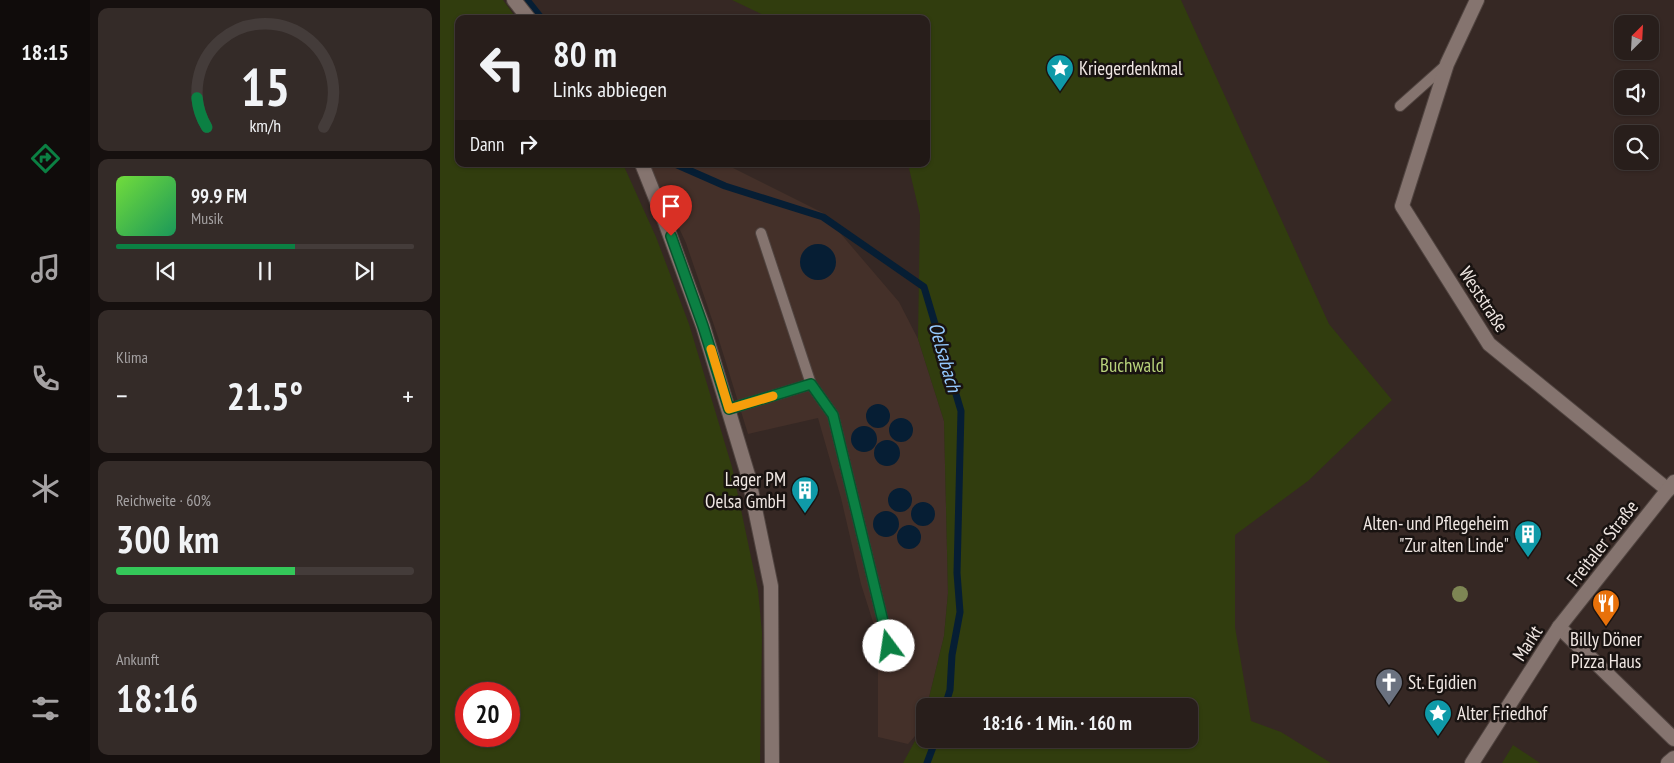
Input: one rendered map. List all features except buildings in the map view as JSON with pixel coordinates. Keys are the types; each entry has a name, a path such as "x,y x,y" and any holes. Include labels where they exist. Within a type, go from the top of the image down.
{"street":[{"path":"514,0 526,15"},
{"name":"Weststraße","path":"1477,0 1447,64 1402,206 1489,344 1671,486"},
{"path":"643,167 703,326 748,475 771,586 772,763"},
{"name":"Freitaler Straße","path":"1559,627 1671,486"},
{"name":"Markt","path":"1472,763 1559,627 1674,739"},
{"path":"1668,763 1674,758"}],"lane":[{"path":"1400,106 1447,64"},
{"path":"761,233 811,384 833,415 889,646"},
{"path":"729,409 811,384"}],"shaded area":[{"path":"650,167 731,167 823,213 899,302 918,339 944,421 948,593 944,636 929,698 916,698 916,735 908,744 878,737 878,638 861,584 841,498 818,418 748,434 686,243"}],"green space":[{"path":"440,0 503,0 514,15 455,15 455,167 624,167 656,237 689,324 732,467 758,590 762,633 760,763 440,763"},
{"name":"Buchwald","path":"732,0 1181,0 1329,324 1392,400 1308,481 1235,535 1235,627 1251,721 1281,732 1331,763 903,763 916,739 916,748 1198,748 1198,698 929,698 944,636 948,593 944,421 918,339 920,215 909,167 930,167 930,15 764,15"},
{"path":"1513,745 1540,763 1502,763"}],"water":[{"path":"818,244 825,245 831,249 835,255 835,269 831,275 825,279 818,280 811,279 805,275 801,269 800,262 801,255 805,249 811,245"},
{"path":"873,404 883,404 890,411 890,421 883,428 873,428 866,421 866,411"},
{"path":"896,418 906,418 913,425 913,435 906,442 896,442 889,435 889,425"},
{"path":"864,426 873,430 877,439 873,448 864,452 855,448 851,439 855,430"},
{"path":"887,440 896,444 900,453 896,462 887,466 878,462 874,453 878,444"},
{"path":"895,488 905,488 912,495 912,505 905,512 895,512 888,505 888,495"},
{"path":"918,502 928,502 935,509 935,519 928,526 918,526 911,519 911,509"},
{"path":"886,511 895,515 899,524 895,533 886,537 877,533 873,524 877,515"},
{"path":"904,525 914,525 921,532 921,542 914,549 904,549 897,542 897,532"}],"waterway":[{"name":"Oelsabach","path":"527,0 539,15"},
{"name":"Oelsabach","path":"682,167 725,186 823,217 924,287 961,411 957,573 960,612 952,655 950,690 948,698"},
{"name":"Oelsabach","path":"927,763 933,748"}],"slow traffic":[{"path":"711,349 729,409 773,396"}],"place":[{"name":"Kriegerdenkmal","path":"1060,92"},
{"name":"Lager PM Oelsa GmbH","path":"805,514"},
{"name":"Alten- und Pflegeheim \"Zur alten Linde\"","path":"1528,558"},
{"name":"Billy Döner Pizza Haus","path":"1606,627"},
{"name":"St. Egidien","path":"1389,706"},
{"name":"Alter Friedhof","path":"1438,737"}],"route":[{"path":"671,236 703,326 729,409 811,384 833,415 889,646"}]}
